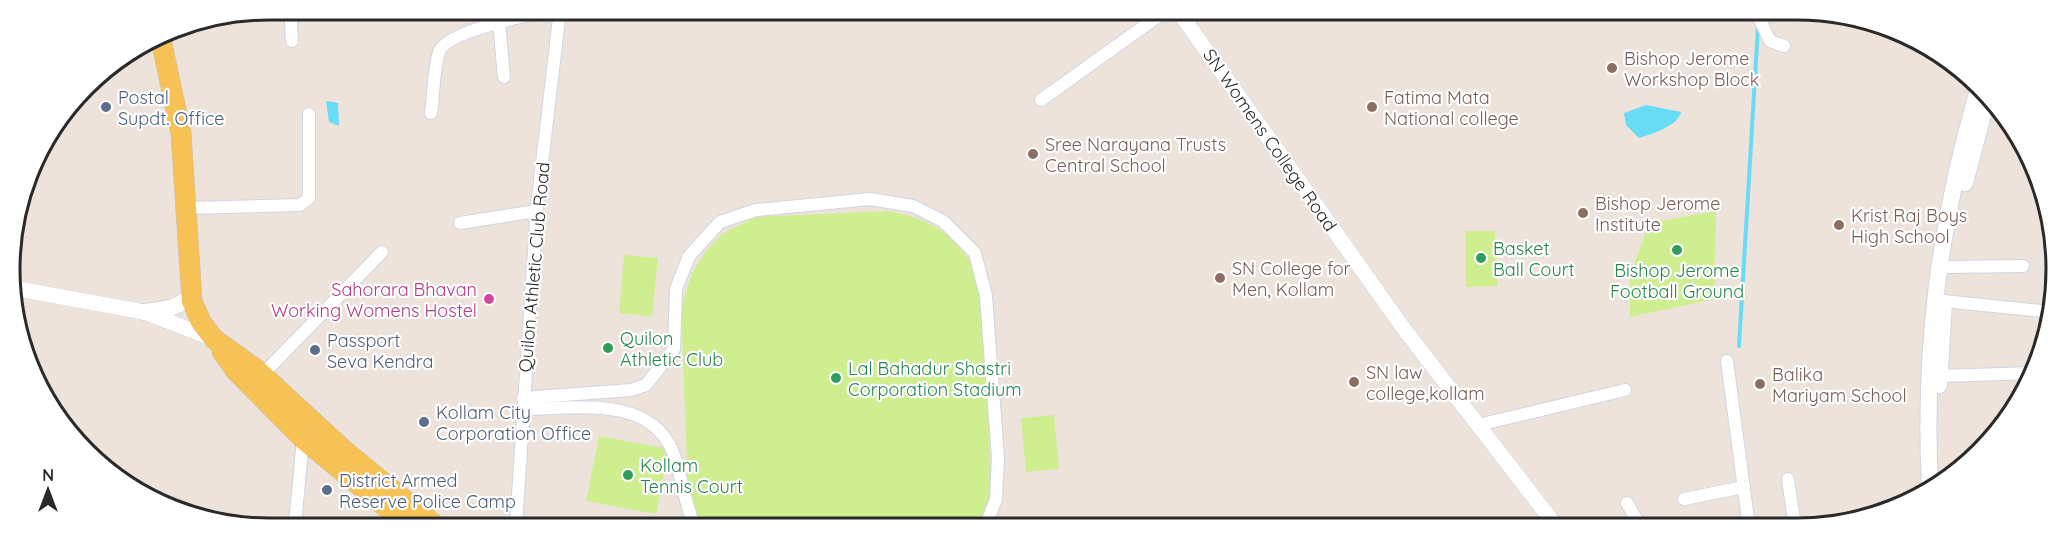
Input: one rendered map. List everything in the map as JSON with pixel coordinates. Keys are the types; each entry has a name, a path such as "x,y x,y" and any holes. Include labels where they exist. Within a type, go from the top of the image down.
{"main road":[{"path":"162,44 178,106 191,294 201,322 235,370 303,439 399,518"},
{"path":"1930,479 1930,341 1938,261 1961,147 1976,97"},
{"path":"1938,474 1940,375 1948,267 1966,176 1988,109"},
{"path":"144,312 185,303 191,294"},
{"path":"214,339 262,375 335,442 427,518"}],"street":[{"path":"291,20 292,41"},
{"path":"431,113 439,50 450,40 508,20"},
{"name":"Quilon Athletic Club Road","path":"516,518 536,211 559,20"},
{"path":"1041,100 1153,20"},
{"name":"SN Womens College Road","path":"1185,20 1404,329 1550,518"},
{"path":"1761,20 1770,41 1784,46"},
{"path":"499,22 504,77"},
{"path":"185,208 300,206 309,198 309,114"},
{"path":"523,404 631,390 646,385 674,349 676,289 689,256 720,222 756,210 870,199 913,206 943,221 975,253 987,296 998,459 996,499 989,518"},
{"path":"460,223 536,211"},
{"path":"262,375 382,252"},
{"path":"1948,267 2023,266"},
{"path":"21,289 144,312 214,339"},
{"path":"1944,301 2042,311"},
{"path":"1726,361 1748,518"},
{"path":"1940,375 2023,373"},
{"path":"1478,425 1625,390"},
{"path":"523,404 617,408 634,414 651,425 672,449 692,518"},
{"path":"296,518 303,439"},
{"path":"1788,479 1794,518"},
{"path":"1684,499 1744,487"},
{"path":"1627,503 1635,518"}],"green space":[{"name":"Lal Bahadur Shastri Corporation Stadium","path":"888,211 924,221 939,229 961,249 970,262 986,296 991,503 986,518 695,518 688,491 681,308 692,273 706,251 722,234 755,217"},
{"name":"Bishop Jerome Football Ground","path":"1716,211 1714,299 1630,317 1630,276 1649,223"},
{"name":"Basket Ball Court","path":"1465,231 1495,231 1498,286 1466,287"},
{"path":"624,255 658,258 652,317 619,313"},
{"path":"1054,415 1059,469 1026,472 1021,418"},
{"name":"Kollam Tennis Court","path":"599,436 669,449 656,514 586,501"}],"water":[{"path":"326,101 338,103 339,126 329,122"},
{"path":"1646,105 1681,112 1670,125 1639,138 1626,125 1624,113"}],"waterway":[{"path":"1739,346 1758,27"}],"place":[{"name":"Bishop Jerome Workshop Block","path":"1612,68"},
{"name":"Postal Supdt. Office","path":"106,107"},
{"name":"Fatima Mata National college","path":"1372,107"},
{"name":"Sree Narayana Trusts Central School","path":"1033,154"},
{"name":"Bishop Jerome Institute","path":"1583,213"},
{"name":"Krist Raj Boys High School","path":"1839,225"},
{"name":"Bishop Jerome Football Ground","path":"1677,250"},
{"name":"Basket Ball Court","path":"1481,258"},
{"name":"SN College for Men, Kollam","path":"1220,278"},
{"name":"Sahorara Bhavan Working Womens Hostel","path":"489,299"},
{"name":"Quilon Athletic Club","path":"608,348"},
{"name":"Passport Seva Kendra","path":"315,350"},
{"name":"Lal Bahadur Shastri Corporation Stadium","path":"836,378"},
{"name":"SN law college,kollam","path":"1354,382"},
{"name":"Balika Mariyam School","path":"1760,384"},
{"name":"Kollam City Corporation Office","path":"424,422"},
{"name":"Kollam Tennis Court","path":"628,475"},
{"name":"District Armed Reserve Police Camp","path":"327,490"}]}
